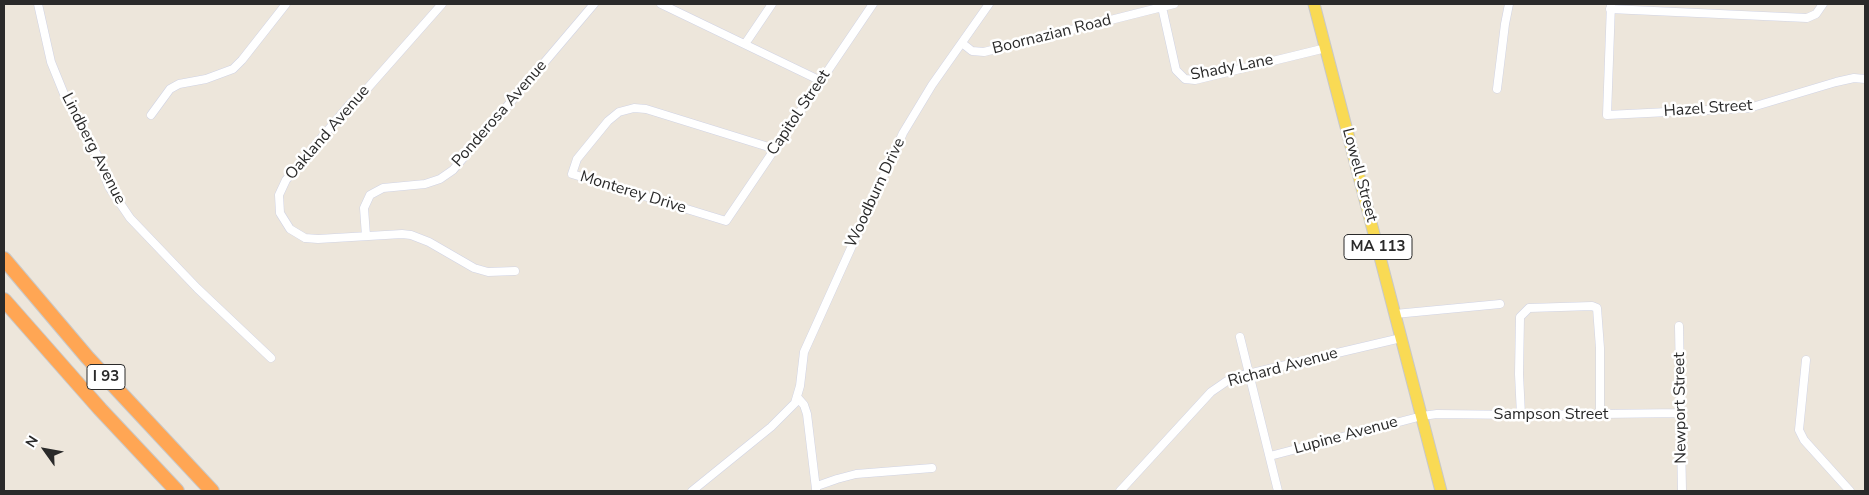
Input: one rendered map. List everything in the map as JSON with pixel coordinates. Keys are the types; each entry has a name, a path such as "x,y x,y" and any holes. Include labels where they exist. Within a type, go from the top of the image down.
{"highway":[{"name":"I 93","path":"4,259 93,364 212,491"},
{"name":"I 93","path":"4,300 100,409 177,491"}],"main road":[{"name":"Lowell Street","path":"1314,4 1441,491"}],"street":[{"name":"Lindberg Avenue","path":"38,4 51,62 64,94 98,157 109,187 130,218 197,288 271,358"},
{"path":"151,116 170,89 179,84 206,79 233,69 286,4"},
{"name":"Oakland Avenue","path":"442,4 366,90 350,104 286,180 280,190 279,207 282,219 290,229 300,236 318,239 411,235 429,242 474,268 488,272 514,271"},
{"name":"Ponderosa Avenue","path":"366,236 364,208 370,195 383,188 424,184 440,179 453,170 594,4"},
{"path":"661,4 821,81"},
{"path":"745,44 772,4"},
{"name":"Capitol Street","path":"726,222 874,4"},
{"name":"Woodburn Drive","path":"692,491 778,421 791,408 797,398 802,360 808,342 903,133 921,102 989,4"},
{"name":"Boornazian Road","path":"962,43 972,51 984,52 1174,4"},
{"path":"1497,89 1509,4"},
{"path":"1610,6 1807,18 1816,14 1823,4"},
{"name":"Hazel Street","path":"1610,6 1607,115 1749,108 1836,82 1854,78 1865,79"},
{"name":"Shady Lane","path":"1162,7 1176,70 1185,79 1195,80 1326,48"},
{"name":"Monterey Drive","path":"726,222 572,174 574,165 608,120 619,112 634,108 646,109 775,149"},
{"path":"1395,314 1500,304"},
{"path":"1521,415 1519,374 1520,316 1529,308 1592,306 1597,308 1601,378 1600,414"},
{"name":"Newport Street","path":"1680,326 1682,491"},
{"path":"1240,337 1278,491"},
{"name":"Richard Avenue","path":"1120,491 1211,392 1226,381 1401,338"},
{"path":"1806,360 1799,430 1804,440 1850,491"},
{"path":"797,398 804,405 807,414 817,489 838,479 856,474 932,468"},
{"name":"Sampson Street","path":"1422,416 1437,414 1681,413"},
{"name":"Lupine Avenue","path":"1270,456 1422,416"}]}
